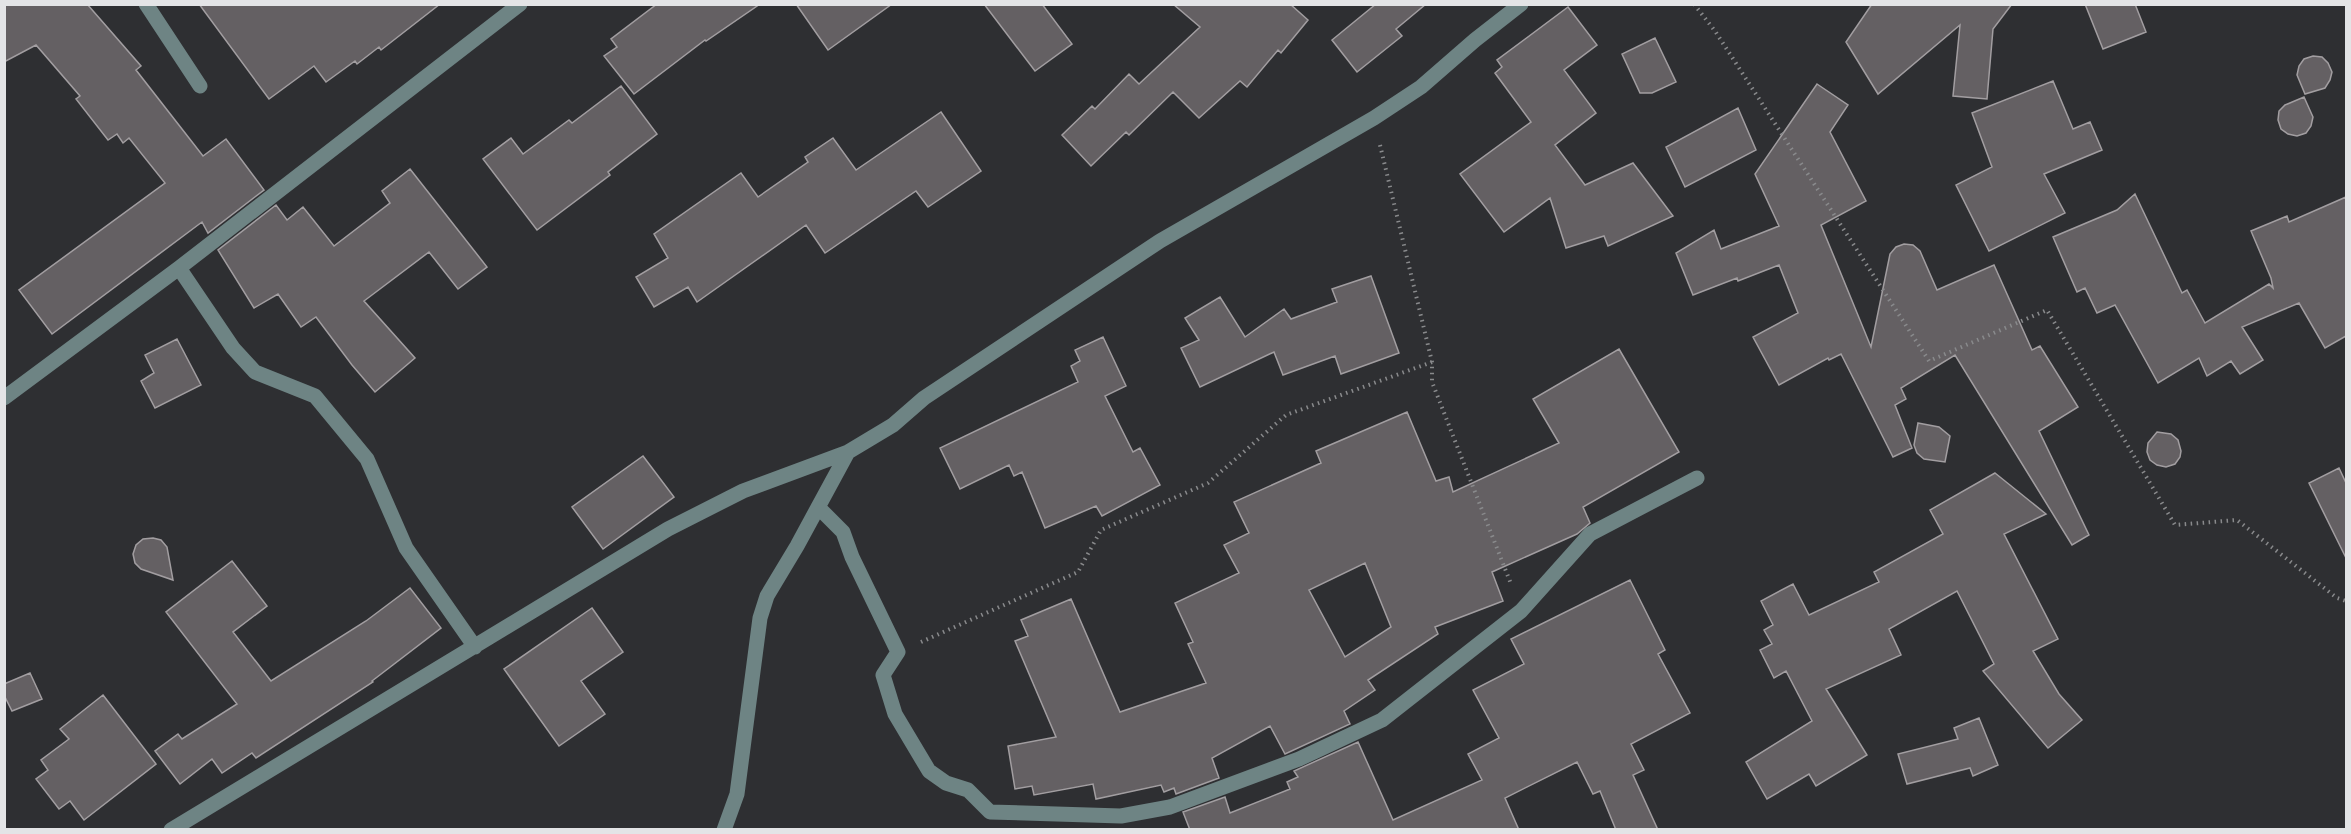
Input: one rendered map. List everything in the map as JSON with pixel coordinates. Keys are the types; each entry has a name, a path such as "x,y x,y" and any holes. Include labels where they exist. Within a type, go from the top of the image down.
{"street":[{"path":"146,4 200,86"},
{"path":"4,398 179,268 520,4"},
{"path":"171,830 668,529 743,491 848,452 893,425 924,398 1160,241 1374,118 1421,87 1521,4"},
{"path":"179,268 234,348 255,372 315,396 367,459 406,548 475,647"},
{"path":"724,830 737,794 760,618 767,596 848,452"},
{"path":"818,507 843,532 852,557 898,652 883,675 895,714 929,771 946,783 968,790 990,812 1121,816 1179,803 1299,759 1382,720 1521,611 1590,534 1697,478"}],"path":[{"path":"1694,4 1715,31 1929,361 2047,310 2175,525 2237,520 2337,598 2346,601"},
{"path":"1374,118 1432,362 1432,382 1521,611"},
{"path":"898,652 1078,572 1101,530 1208,483 1286,415 1432,362"}],"building":[{"path":"4,4 87,4 141,66 136,70 203,156 226,139 264,190 208,233 202,222 52,334 19,290 165,183 129,138 123,143 117,134 108,140 76,99 80,96 36,45 4,62"},
{"path":"199,4 440,4 381,50 379,47 357,64 355,61 326,82 314,66 269,99"},
{"path":"657,4 760,4 705,40 634,94 604,56 617,47 611,39"},
{"path":"796,4 892,4 828,50"},
{"path":"984,4 1042,4 1072,44 1035,71"},
{"path":"1173,4 1290,4 1308,20 1281,53 1278,50 1247,87 1240,81 1199,118 1173,92 1129,135 1126,132 1091,166 1062,135 1092,106 1095,109 1129,74 1139,84 1200,27"},
{"path":"1376,4 1426,4 1396,29 1402,36 1357,72 1332,40"},
{"path":"1872,4 2012,4 1993,29 1987,99 1953,96 1960,25 1878,94 1846,42"},
{"path":"2085,4 2135,4 2146,32 2103,49"},
{"path":"1568,7 1597,45 1564,70 1596,113 1555,145 1585,185 1633,163 1673,216 1608,246 1604,236 1566,248 1550,198 1504,232 1460,174 1531,122 1495,73 1502,67 1497,60"},
{"path":"1655,38 1676,82 1652,93 1640,93 1622,54"},
{"path":"2313,56 2322,57 2332,72 2325,88 2305,94 2297,75 2304,59"},
{"path":"2053,81 2073,129 2090,122 2102,150 2044,174 2065,213 1989,251 1956,185 1992,167 1972,113"},
{"path":"1817,84 1848,105 1830,132 1866,201 1821,225 1871,347 1890,254 1896,247 1904,244 1913,245 1920,251 1937,290 1994,265 2032,350 2040,346 2078,407 2039,431 2089,535 2072,545 1955,355 1901,388 1906,399 1895,405 1912,448 1893,457 1841,354 1829,360 1828,358 1779,385 1753,337 1798,313 1779,265 1693,295 1676,253 1714,230 1721,249 1779,226 1755,174"},
{"path":"621,86 657,134 608,172 610,175 537,230 483,159 511,138 523,154 569,120 572,123"},
{"path":"2304,97 2313,117 2311,126 2306,133 2297,136 2288,134 2281,129 2278,120 2279,111 2285,105"},
{"path":"1738,108 1756,150 1685,187 1666,147"},
{"path":"941,112 981,171 928,207 916,191 825,253 806,225 697,302 688,287 654,307 636,277 668,258 654,234 741,173 758,197 808,162 805,157 833,138 856,170"},
{"path":"410,169 487,267 458,289 429,252 364,301 415,358 375,392 316,317 301,327 278,294 254,308 218,250 276,205 287,220 303,207 334,246 390,203 382,191"},
{"path":"2135,194 2182,293 2187,290 2205,323 2269,284 2273,288 2251,231 2287,216 2289,222 2346,197 2346,336 2325,348 2299,303 2242,327 2263,360 2240,374 2231,361 2207,376 2199,358 2158,383 2115,305 2097,313 2085,288 2077,292 2053,237 2117,210"},
{"path":"1371,276 1399,353 1341,374 1335,356 1283,375 1274,352 1200,387 1181,348 1199,340 1185,318 1220,297 1245,337 1284,309 1291,319 1337,302 1332,289"},
{"path":"1103,337 1126,386 1105,396 1133,452 1140,448 1160,485 1102,516 1096,506 1045,528 1022,472 1014,476 1009,465 960,489 940,448 1078,382 1071,366 1080,361 1075,350"},
{"path":"177,339 201,385 155,408 141,381 154,373 145,355"},
{"path":"1619,349 1679,452 1583,507 1590,523 1577,534 1492,572 1503,601 1435,627 1438,634 1368,680 1375,690 1344,711 1350,724 1285,754 1270,726 1212,758 1219,778 1176,794 1174,788 1164,792 1161,785 1096,799 1093,784 1034,795 1032,786 1015,789 1008,746 1056,737 1015,641 1028,636 1021,620 1071,599 1120,712 1206,683 1188,644 1193,642 1175,603 1239,573 1224,545 1249,533 1234,502 1321,463 1316,451 1407,412 1436,481 1449,477 1453,492 1559,443 1533,399","holes":["1365,563 1391,627 1345,657 1309,590"]},
{"path":"1918,423 1939,427 1950,436 1945,462 1924,459 1917,453 1914,445"},
{"path":"2157,432 2171,434 2178,440 2181,451 2175,464 2166,467 2150,460 2147,452 2148,443"},
{"path":"643,456 674,497 603,549 572,507"},
{"path":"2339,468 2346,483 2346,558 2309,483"},
{"path":"1995,473 2046,514 2004,534 2058,639 2033,651 2059,694 2082,720 2048,748 1983,671 1994,664 1957,591 1889,629 1901,655 1826,689 1867,755 1816,786 1809,774 1767,799 1746,762 1812,721 1786,671 1774,678 1760,650 1772,644 1764,630 1773,625 1761,601 1793,584 1809,615 1879,582 1874,572 1943,534 1930,510"},
{"path":"143,539 161,540 167,547 173,580 141,569 135,563 133,554 136,545"},
{"path":"232,561 267,606 233,632 271,681 366,621 410,588 441,628 373,682 256,758 252,753 222,773 212,759 180,784 155,751 178,734 182,739 237,704 166,612"},
{"path":"1630,580 1665,650 1658,654 1690,713 1631,744 1644,770 1633,775 1658,830 1616,830 1600,791 1593,794 1577,762 1505,798 1519,830 1190,830 1183,812 1225,797 1230,813 1290,789 1287,782 1298,777 1294,771 1358,742 1393,820 1482,780 1468,754 1499,738 1473,690 1524,664 1511,639"},
{"path":"592,608 623,652 581,681 605,714 559,746 504,669"},
{"path":"30,673 42,699 12,711 4,695 4,684"},
{"path":"103,695 156,764 84,820 70,801 59,809 36,779 48,770 41,760 69,739 60,729"},
{"path":"1979,718 1998,765 1973,776 1970,768 1907,784 1898,754 1958,739 1954,728"}]}
